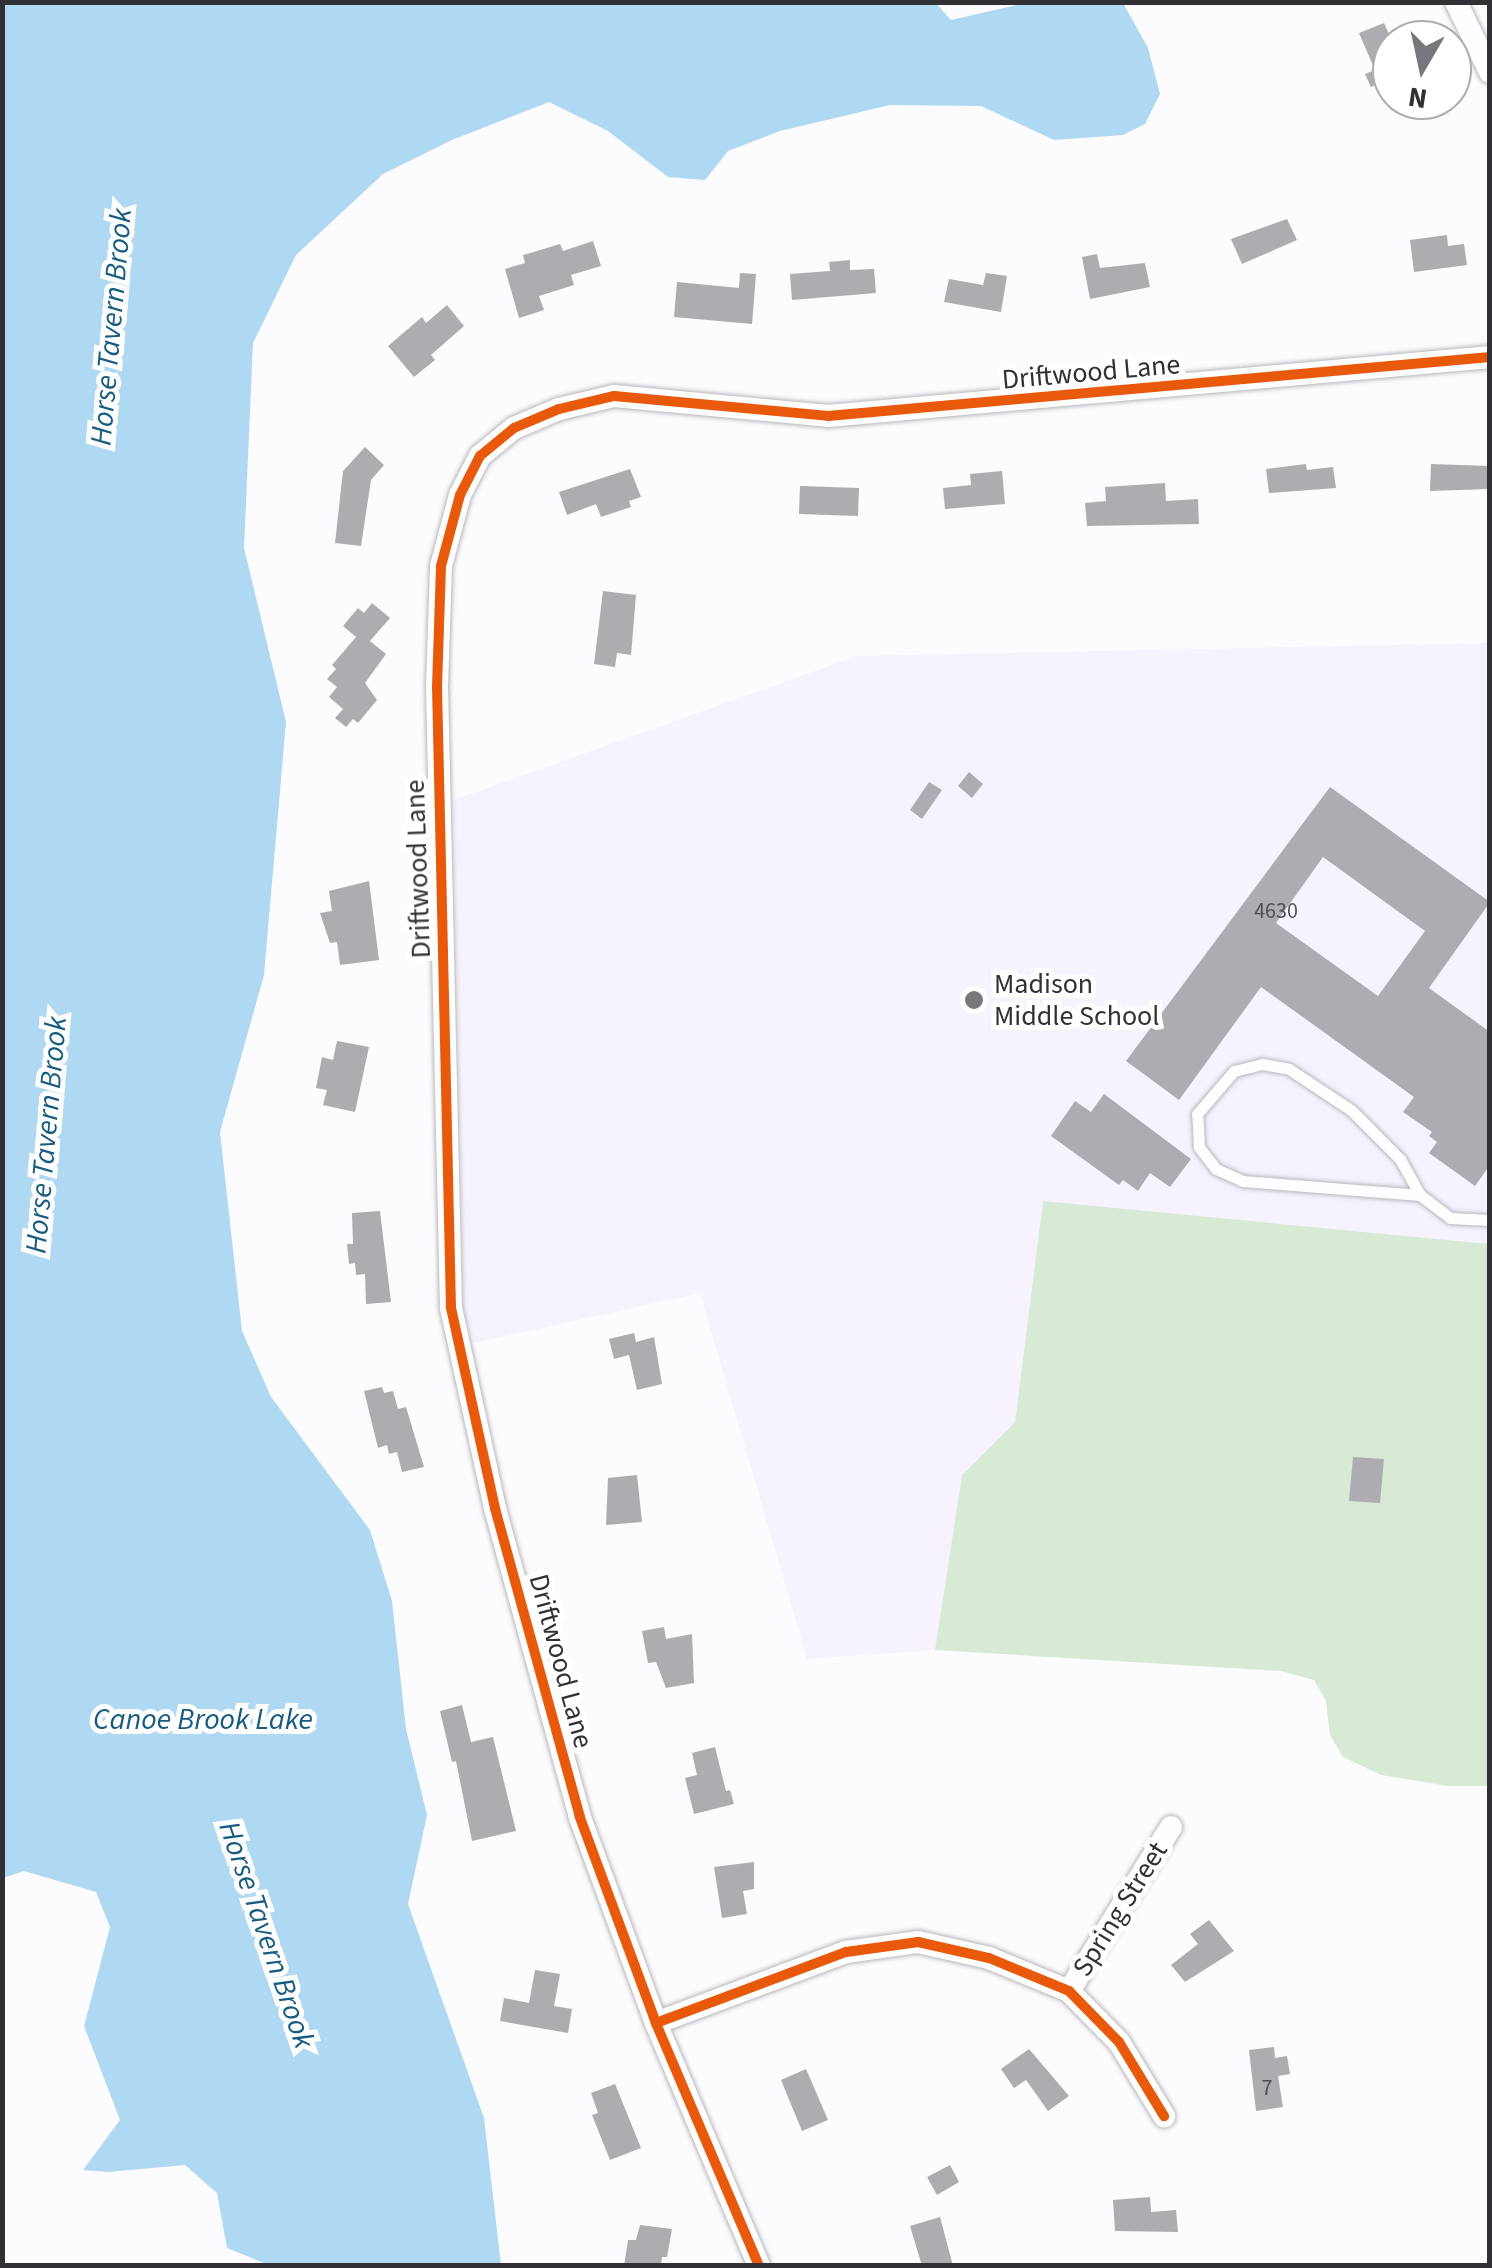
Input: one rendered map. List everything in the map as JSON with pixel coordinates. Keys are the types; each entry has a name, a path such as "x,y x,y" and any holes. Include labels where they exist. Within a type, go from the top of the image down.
{"street":[{"path":"1456,2 1490,72"},
{"name":"Driftwood Lane","path":"759,2266 656,2023 580,1817 495,1508 451,1308 437,687 441,566 460,495 480,456 514,428 560,409 614,396 828,416 1490,357"},
{"name":"Spring Street","path":"1069,1991 1170,1827"},
{"path":"656,2023 846,1952 918,1942 990,1958 1069,1991 1119,2042 1164,2116"}],"lane":[{"path":"1420,1196 1243,1181 1216,1169 1199,1146 1196,1114 1234,1071 1262,1064 1289,1068 1350,1110 1400,1160 1420,1196 1450,1218 1490,1220"}],"shaded area":[{"name":"Madison Middle School","path":"1489,643 1489,1244 1043,1201 1015,1422 962,1475 935,1650 807,1659 700,1293 474,1343 464,1310 454,800 857,656"}],"green space":[{"path":"1043,1201 1489,1244 1489,1786 1448,1786 1381,1775 1343,1757 1330,1735 1326,1701 1314,1680 1281,1671 935,1650 962,1475 1015,1422"}],"water":[{"name":"Canoe Brook Lake","path":"935,2 951,20 1026,3 1123,3 1148,48 1160,94 1145,124 1123,135 1054,140 981,106 890,105 780,131 728,151 705,180 668,177 608,131 549,102 452,140 383,174 296,255 253,343 244,548 286,722 264,975 220,1132 242,1331 271,1397 370,1530 392,1601 406,1729 427,1815 408,1904 484,2118 501,2265 269,2265 227,2248 217,2193 185,2165 108,2172 83,2170 120,2120 84,2026 110,1927 96,1892 24,1871 3,1878 3,3"}],"building":[{"path":"1372,28 1372,63 1359,33"},
{"path":"1287,219 1297,240 1242,264 1231,239"},
{"path":"1447,235 1448,246 1464,244 1467,265 1414,272 1410,240"},
{"path":"593,241 601,266 571,275 574,285 539,296 544,310 519,318 505,269 525,263 523,255 560,244 563,251"},
{"path":"1097,254 1100,268 1145,263 1150,287 1090,299 1082,257"},
{"path":"850,260 850,270 874,269 876,293 792,300 790,274 830,271 829,262"},
{"path":"740,273 756,274 752,324 674,317 677,282 739,288"},
{"path":"986,273 1007,276 1001,312 944,302 949,279 983,285"},
{"path":"447,305 464,326 431,355 435,360 414,377 388,346 422,317 426,323"},
{"path":"365,447 384,465 371,480 361,546 335,543 343,471"},
{"path":"1306,464 1307,470 1333,467 1336,488 1269,493 1266,469"},
{"path":"1431,464 1490,466 1489,489 1430,491"},
{"path":"630,469 641,497 629,501 631,507 601,517 596,504 567,515 559,492"},
{"path":"1002,471 1005,504 945,509 943,488 971,485 970,474"},
{"path":"1165,483 1166,501 1198,499 1199,524 1087,526 1085,503 1106,501 1105,487"},
{"path":"800,486 859,488 858,516 799,514"},
{"path":"603,591 636,595 631,655 617,653 615,667 594,664"},
{"path":"372,603 390,618 370,641 386,654 365,683 377,700 358,723 353,719 346,727 335,718 343,709 329,697 337,687 327,679 336,669 332,665 356,637 343,626 358,608 364,613"},
{"path":"969,772 983,784 972,798 958,786"},
{"path":"929,782 942,790 922,819 910,810"},
{"path":"1330,787 1490,902 1429,988 1490,1032 1490,1165 1475,1186 1429,1153 1437,1142 1429,1136 1432,1132 1403,1112 1414,1097 1261,987 1179,1100 1126,1061","holes":["1323,857 1425,931 1378,996 1276,923"]},
{"path":"369,881 379,960 340,965 337,942 330,943 320,913 332,911 329,891"},
{"path":"337,1041 369,1047 355,1112 323,1105 327,1090 316,1088 322,1057 333,1060"},
{"path":"1104,1094 1191,1159 1170,1187 1150,1173 1138,1191 1123,1180 1119,1185 1051,1136 1075,1101 1091,1112"},
{"path":"380,1211 391,1302 366,1304 365,1274 356,1275 355,1263 349,1264 347,1244 353,1244 352,1213"},
{"path":"634,1333 636,1342 654,1337 662,1384 637,1390 629,1355 614,1359 609,1339"},
{"path":"382,1387 384,1393 393,1391 398,1409 406,1407 424,1467 402,1472 397,1452 389,1454 387,1445 378,1448 364,1391"},
{"path":"1353,1457 1384,1459 1380,1503 1349,1501"},
{"path":"637,1475 642,1522 606,1525 608,1478"},
{"path":"664,1627 666,1639 692,1634 694,1683 666,1688 656,1662 648,1663 642,1631"},
{"path":"462,1705 471,1742 493,1737 516,1831 472,1841 456,1761 452,1762 440,1711"},
{"path":"715,1747 726,1791 730,1790 734,1804 694,1814 685,1778 697,1775 692,1753"},
{"path":"754,1862 754,1889 743,1891 747,1914 722,1918 714,1867"},
{"path":"1209,1920 1234,1951 1185,1982 1171,1965 1198,1944 1190,1934"},
{"path":"535,1970 560,1974 554,2006 572,2009 568,2033 500,2021 504,1998 529,2003"},
{"path":"1274,2047 1275,2058 1287,2056 1290,2074 1278,2076 1283,2107 1256,2111 1249,2050"},
{"path":"1029,2049 1069,2096 1048,2111 1026,2080 1014,2088 1001,2069"},
{"path":"806,2069 828,2120 802,2131 781,2080"},
{"path":"615,2084 641,2148 610,2160 592,2115 598,2113 591,2093"},
{"path":"950,2165 959,2182 937,2195 927,2177"},
{"path":"1150,2197 1151,2212 1176,2210 1178,2232 1115,2231 1113,2200"},
{"path":"940,2217 953,2266 922,2266 910,2226"},
{"path":"640,2225 672,2229 667,2257 662,2257 661,2266 624,2266 628,2240 636,2240"}],"cycle path":[{"path":"759,2266 656,2023 580,1817 495,1508 451,1308 437,687 441,566 460,495 480,456 514,428 559,409 614,396 828,416 1490,357"},
{"path":"656,2023 846,1952 918,1942 989,1958 1069,1991 1119,2042 1164,2116"}],"place":[{"name":"Madison Middle School","path":"974,1000"}],"water label":[{"name":"Horse Tavern Brook","path":"112,327"},
{"name":"Horse Tavern Brook","path":"47,1135"},
{"name":"Horse Tavern Brook","path":"266,1935"}]}
